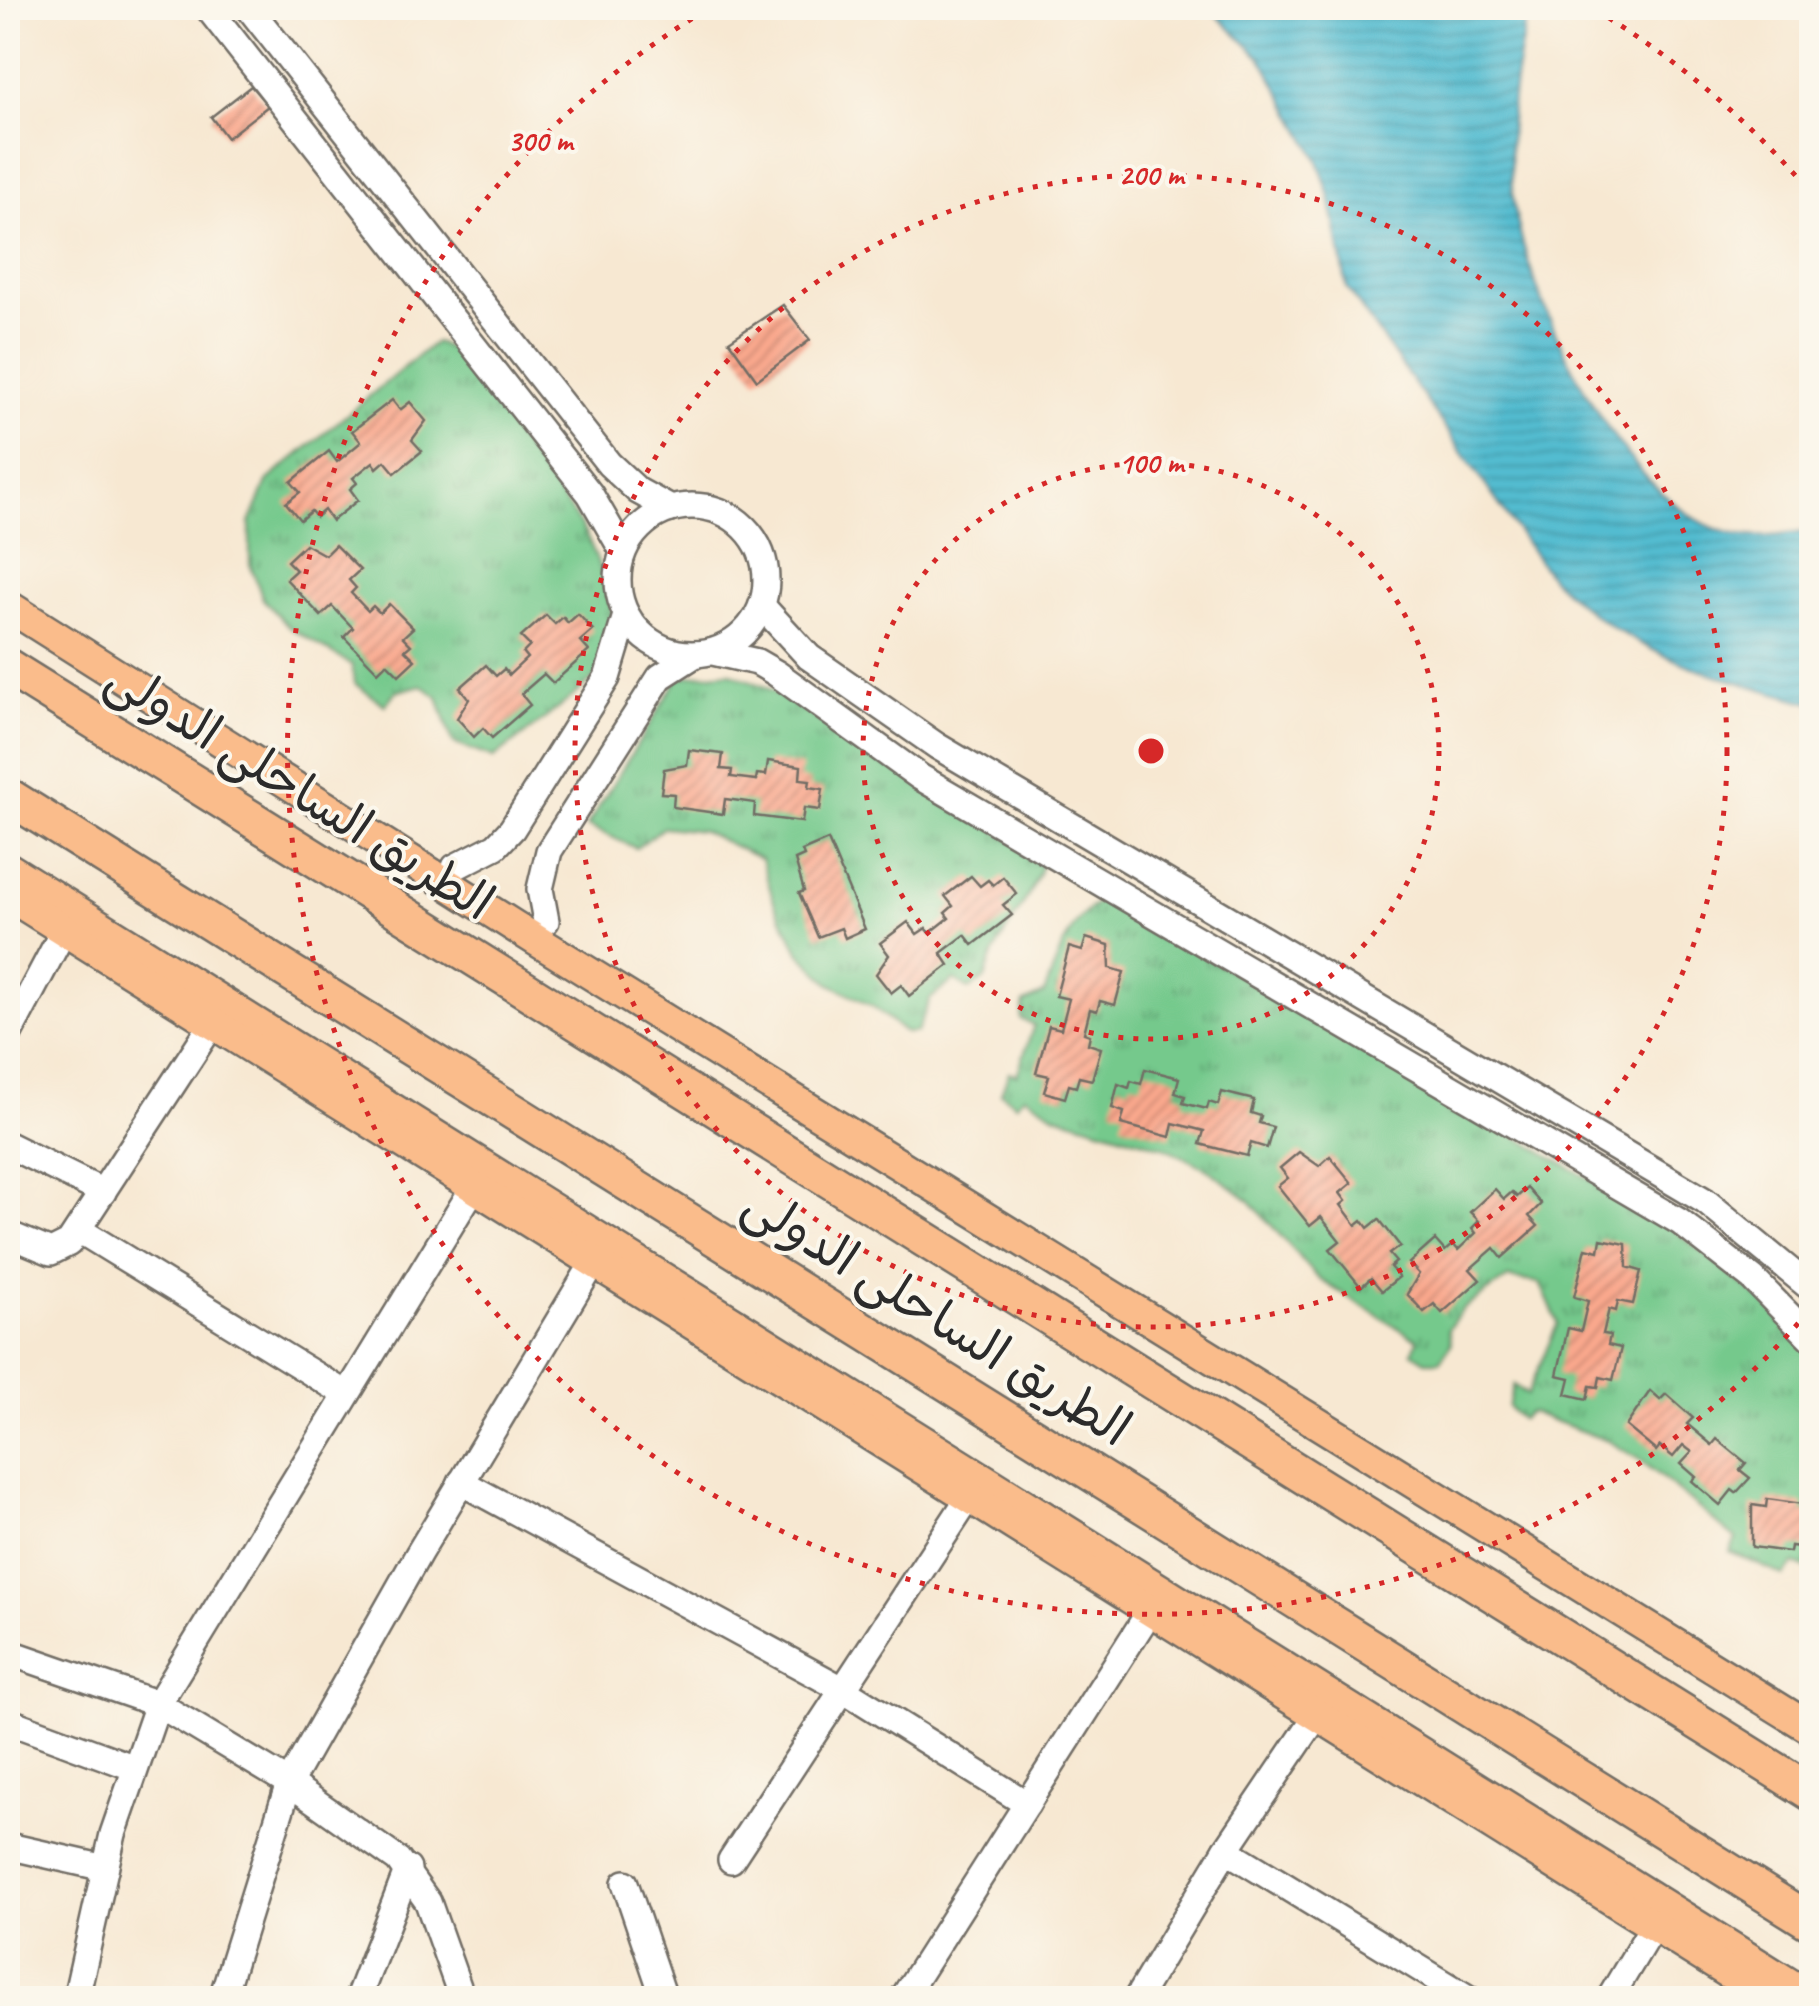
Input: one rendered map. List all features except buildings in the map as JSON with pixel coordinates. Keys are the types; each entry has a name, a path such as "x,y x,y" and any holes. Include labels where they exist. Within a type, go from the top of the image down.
{"highway":[{"name":"الطريق الساحلى الدولى","path":"8,666 1812,1794"},
{"name":"الطريق الساحلى الدولى","path":"8,796 1812,1923"}],"main road":[{"path":"8,586 1812,1709"},
{"path":"8,606 536,940 1812,1729"},
{"path":"8,868 1812,1998"},
{"path":"8,895 1764,1997"}],"street":[{"path":"208,8 590,494 623,551"},
{"path":"249,8 609,464 638,491 672,508"},
{"path":"260,75 286,55"},
{"path":"546,922 540,889 549,851 660,677 704,653 743,635 762,606 766,575 748,531 736,520 707,507 672,508 642,524 623,551 617,584 626,615 648,640 679,654 704,653 756,662 776,673 920,777 1680,1222 1753,1279 1812,1339"},
{"path":"762,606 796,646 873,703 1096,841 1706,1201 1751,1234 1812,1289"},
{"path":"456,866 496,846 512,829 616,658 626,615"},
{"path":"594,697 632,720"},
{"path":"1056,856 1074,827"},
{"path":"1080,868 1096,841"},
{"path":"8,1036 64,930"},
{"path":"8,1234 51,1252 69,1243 213,1024"},
{"path":"1474,1101 1491,1073"},
{"path":"1502,1117 1518,1089"},
{"path":"8,1145 102,1192"},
{"path":"76,1998 104,1868 158,1704 474,1187"},
{"path":"80,1230 346,1394"},
{"path":"222,1998 289,1783 594,1262"},
{"path":"462,1482 846,1691 1027,1804"},
{"path":"731,1860 846,1691 970,1496"},
{"path":"902,1998 1150,1611"},
{"path":"8,1652 158,1704 289,1783 408,1869 428,1902 462,1998"},
{"path":"1137,1998 1226,1850 1317,1715"},
{"path":"8,1722 135,1768"},
{"path":"8,1846 104,1868"},
{"path":"1226,1850 1468,1998"},
{"path":"358,1998 408,1869"},
{"path":"625,1883 664,1998"},
{"path":"1610,1998 1653,1926"}],"green space":[{"path":"435,342 458,353 580,524 602,572 612,612 613,649 608,664 494,758 453,743 438,697 421,685 395,692 385,705 354,683 352,665 289,627 263,599 250,564 250,523 268,480"},
{"path":"729,672 766,687 1029,851 1042,865 996,949 985,979 969,989 954,980 930,999 917,1032 905,1033 874,1007 829,983 800,953 775,905 761,859 703,831 664,827 636,848 587,826 679,677"},
{"path":"1105,898 1667,1224 1761,1299 1811,1352 1811,1570 1794,1564 1784,1576 1730,1552 1736,1539 1642,1461 1608,1441 1530,1412 1521,1419 1508,1407 1514,1385 1527,1395 1558,1323 1540,1283 1508,1278 1463,1309 1448,1329 1451,1344 1440,1361 1426,1361 1412,1352 1418,1340 1319,1279 1248,1199 1206,1168 1164,1147 1056,1115 1024,1095 1016,1104 1001,1093 1009,1072 1017,1075 1034,1025 1021,1019 1024,1003 1044,994 1074,927"}],"water":[{"path":"1209,8 1529,8 1513,97 1512,188 1534,280 1555,332 1612,434 1647,477 1684,511 1722,531 1745,536 1811,531 1811,703 1671,658 1610,626 1550,577 1347,288 1330,196 1317,158 1261,58"}]}
